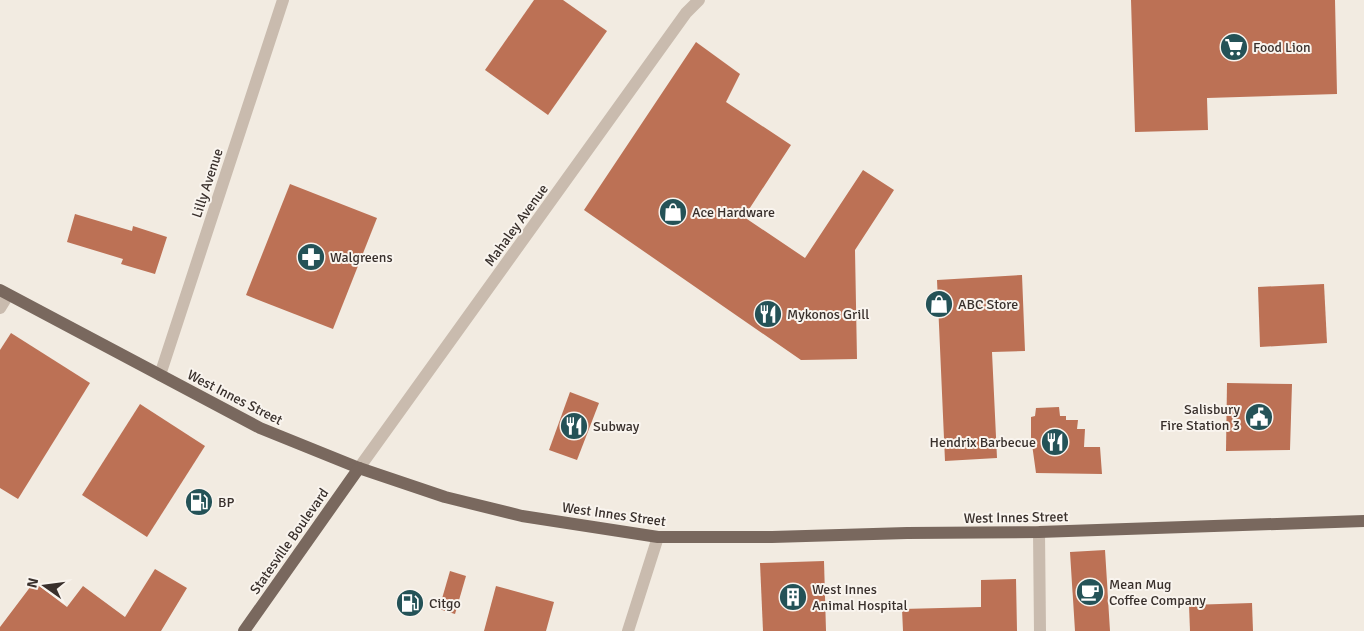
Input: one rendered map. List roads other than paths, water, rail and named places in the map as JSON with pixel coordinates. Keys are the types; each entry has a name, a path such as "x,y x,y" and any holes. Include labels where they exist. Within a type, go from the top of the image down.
{"main road":[{"name":"West Innes Street","path":"4,292 260,428 359,468 445,496 522,516 658,537 1039,532 1364,522"},
{"name":"Statesville Boulevard","path":"244,631 359,468"}],"street":[{"name":"Lilly Avenue","path":"160,375 282,0"},
{"name":"Mahaley Avenue","path":"359,468 686,13 699,0"},
{"path":"0,308 4,292"},
{"path":"1039,532 1040,631"},
{"path":"628,631 658,537"}],"place":[{"name":"Food Lion","path":"1234,47"},
{"name":"Ace Hardware","path":"673,212"},
{"name":"Walgreens","path":"311,257"},
{"name":"ABC Store","path":"939,304"},
{"name":"Mykonos Grill","path":"768,314"},
{"name":"Salisbury Fire Station 3","path":"1259,417"},
{"name":"Subway","path":"574,426"},
{"name":"Hendrix Barbecue","path":"1055,442"},
{"name":"BP","path":"199,502"},
{"name":"Mean Mug Coffee Company","path":"1090,592"},
{"name":"West Innes Animal Hospital","path":"793,597"},
{"name":"Citgo","path":"410,603"}]}
